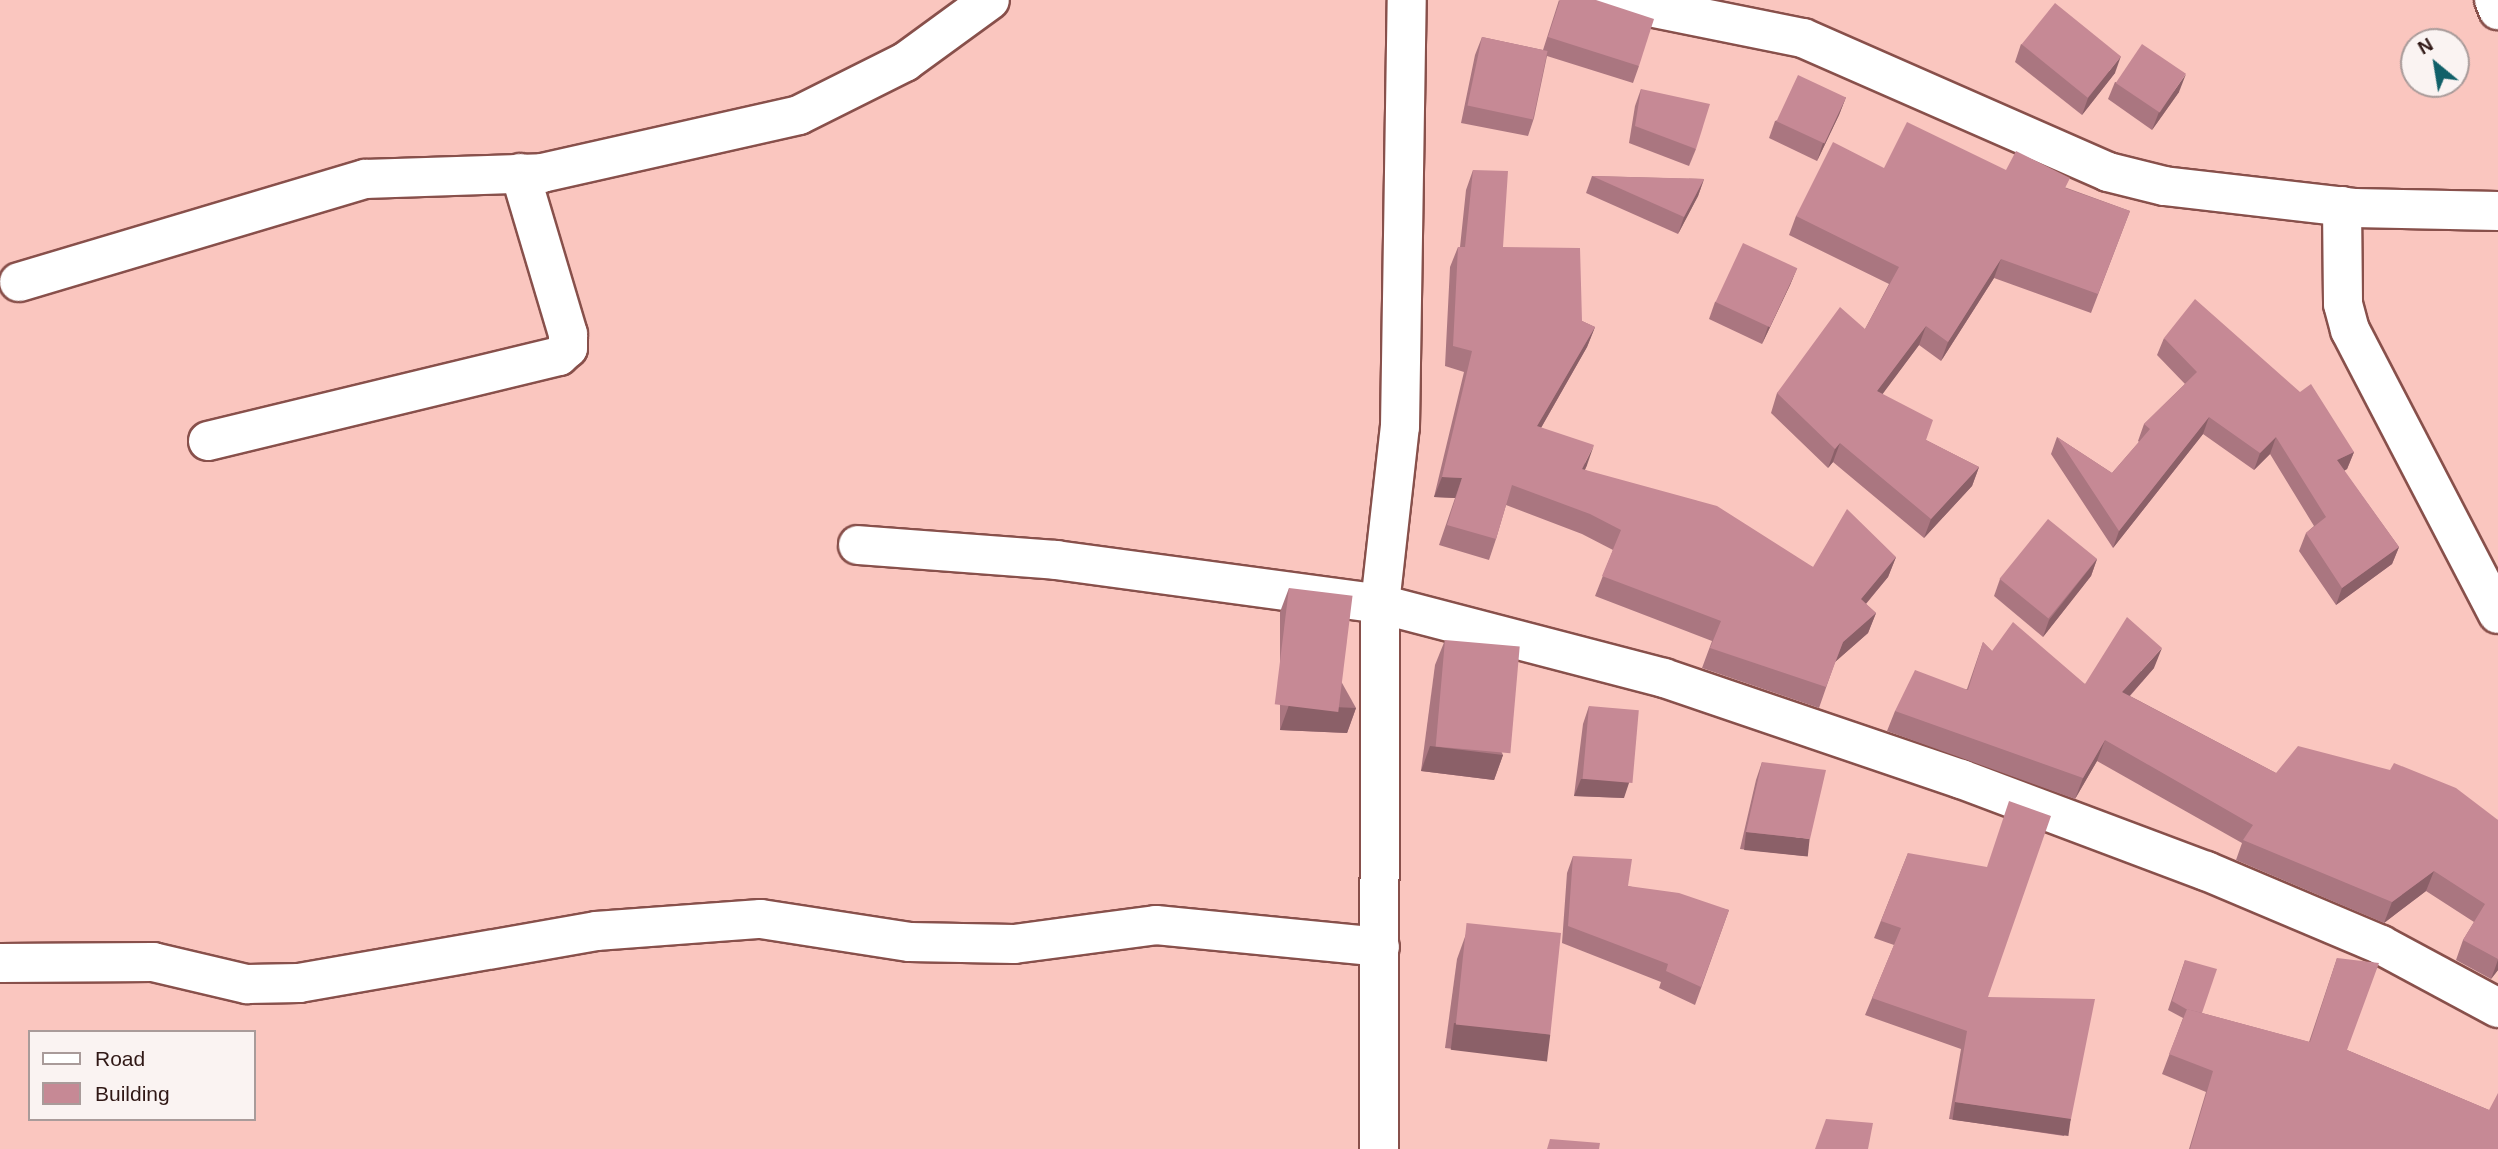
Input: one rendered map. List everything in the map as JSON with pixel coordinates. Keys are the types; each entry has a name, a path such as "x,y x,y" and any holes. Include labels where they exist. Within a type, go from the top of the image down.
{"street":[{"path":"19,282 365,179 520,173 799,115 905,62 990,0"},
{"path":"1379,1149 1380,604 1400,427 1407,0"},
{"path":"1614,0 1803,38 2108,172 2164,186 2342,206 2498,211"},
{"path":"2494,0 2498,10"},
{"path":"208,441 559,356 568,348 568,334 520,173"},
{"path":"2342,206 2343,304 2350,330 2498,614"},
{"path":"858,545 1056,561 1380,604 1664,678 1961,779 2368,940 2498,1009"},
{"path":"0,963 153,962 247,984 299,983 596,931 761,919 910,942 1014,944 1156,925 1380,947"}],"building":[{"path":"1560,0 1596,0 1654,19 1639,66 1548,37"},
{"path":"2055,3 2121,56 2088,98 2022,44"},
{"path":"1482,37 1548,51 1533,119 1467,105"},
{"path":"2142,44 2186,74 2160,113 2116,83"},
{"path":"1798,75 1846,97 1824,144 1776,121"},
{"path":"1641,89 1710,104 1696,149 1635,126"},
{"path":"1907,122 2006,170 2016,151 2070,178 2065,188 2130,211 2098,294 2001,259 1948,342 1926,326 1877,391 1933,420 1926,440 1979,467 1931,519 1840,443 1835,449 1777,393 1840,307 1865,329 1899,267 1796,216 1833,142 1884,168"},
{"path":"1473,170 1508,171 1503,247 1580,248 1582,321 1595,327 1537,426 1594,445 1582,469 1717,506 1813,567 1847,509 1896,557 1861,599 1876,613 1843,642 1826,687 1710,648 1721,621 1602,576 1621,530 1590,514 1512,485 1496,539 1447,525 1462,478 1442,477 1472,351 1453,346 1458,247 1465,247"},
{"path":"1592,176 1704,179 1684,217"},
{"path":"1743,243 1797,268 1770,327 1716,302"},
{"path":"2195,299 2300,392 2311,384 2354,452 2337,460 2399,547 2342,588 2306,533 2326,517 2276,437 2260,453 2209,417 2119,531 2057,437 2112,473 2150,429 2144,424 2197,372 2164,338"},
{"path":"2048,519 2097,559 2049,618 2000,579"},
{"path":"1289,588 1353,596 1338,712 1275,704"},
{"path":"2127,617 2162,648 2122,692 2276,773 2298,746 2390,770 2394,763 2456,788 2498,820 2498,959 2463,940 2485,904 2434,871 2392,902 2243,840 2253,825 2105,740 2083,778 1895,711 1915,670 1968,690 1983,642 1992,651 2013,622 2085,684"},
{"path":"1445,640 1520,647 1510,753 1436,747"},
{"path":"1589,706 1639,710 1632,783 1583,779"},
{"path":"1762,762 1826,770 1810,839 1746,832"},
{"path":"2009,801 2051,816 1988,997 2095,999 2071,1119 1955,1102 1967,1031 1872,998 1901,928 1881,921 1908,853 1987,867"},
{"path":"1573,856 1632,859 1628,886 1679,893 1729,910 1701,987 1666,971 1668,964 1568,926"},
{"path":"1467,923 1561,933 1550,1034 1456,1025"},
{"path":"2337,958 2379,963 2347,1050 2489,1110 2498,1093 2498,1149 2190,1149 2213,1071 2169,1054 2187,1009 2310,1042"},
{"path":"2185,960 2217,969 2202,1013 2186,1009 2172,1001"},
{"path":"1826,1119 1873,1123 1868,1149 1815,1149"},
{"path":"1550,1139 1600,1143 1599,1149 1547,1149"}]}
